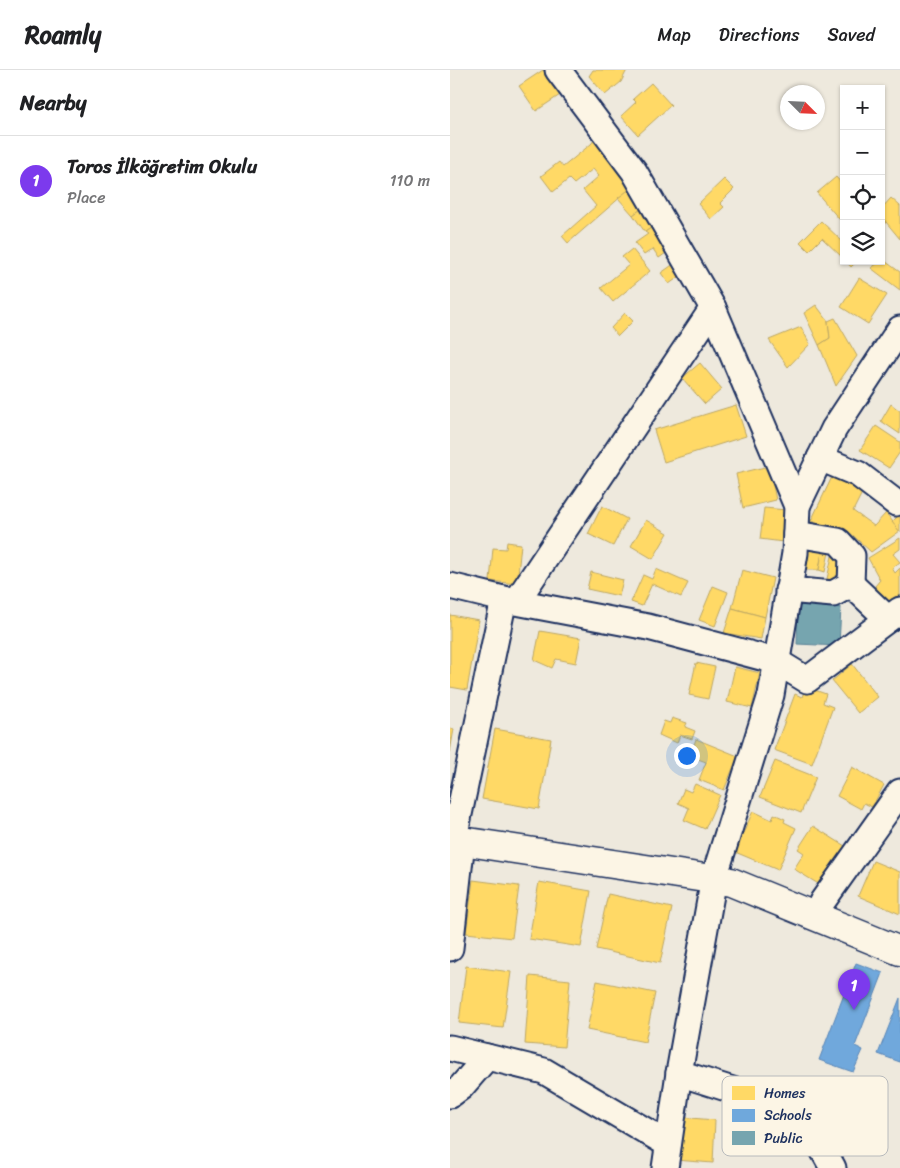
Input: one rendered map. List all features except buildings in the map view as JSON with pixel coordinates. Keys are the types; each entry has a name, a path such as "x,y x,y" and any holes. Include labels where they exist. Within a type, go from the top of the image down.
{"main road":[{"path":"455,833 474,824 715,871 736,868 900,932"},
{"path":"715,871 731,882 900,951"}],"street":[{"path":"558,70 634,171 713,308 797,506"},
{"path":"450,948 455,833 510,600 713,308"},
{"path":"450,1048 544,1071 667,1156 679,1073 715,871 771,695 795,553 797,506 834,429 900,329"},
{"path":"820,458 858,474 896,503"},
{"path":"796,534 838,541 852,556 851,584"},
{"path":"450,586 510,600 648,627 776,661 807,680 894,615 851,584"},
{"path":"788,590 833,594 851,584"},
{"path":"822,902 900,792"},
{"path":"450,1094 461,1087 487,1057"},
{"path":"679,1073 722,1087"},
{"path":"826,1156 833,1168"}],"place":[{"name":"Toros İlköğretim Okulu","path":"854,1010"}]}
